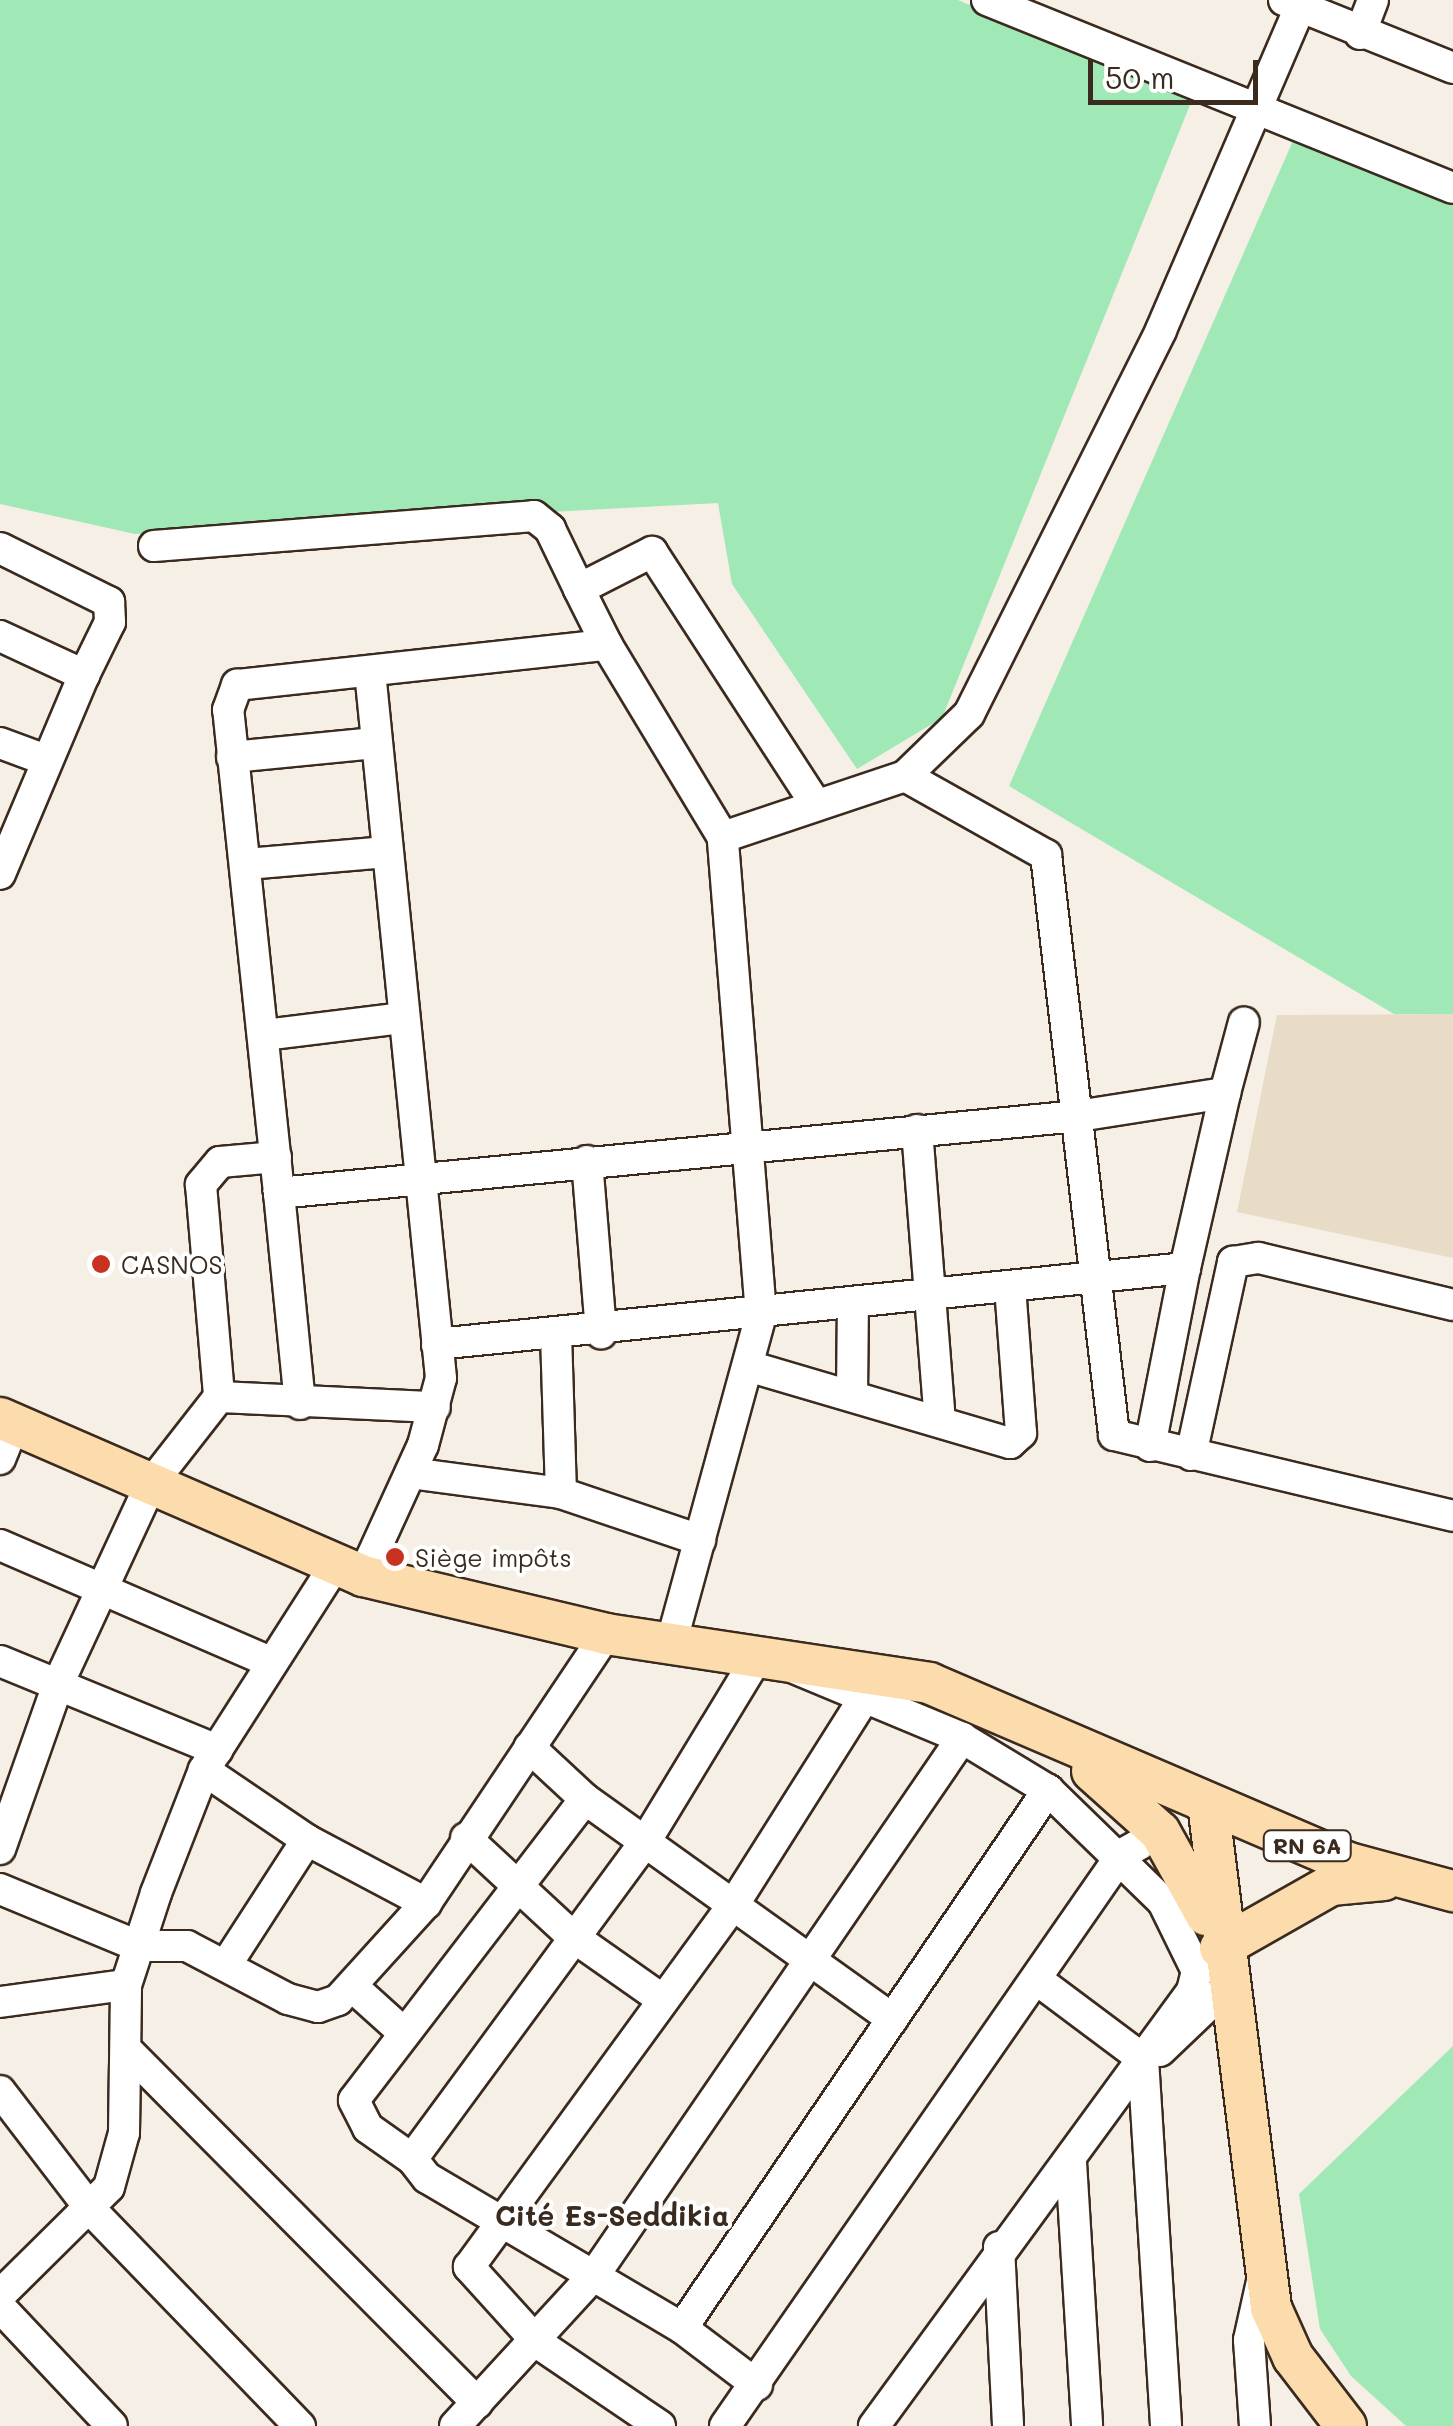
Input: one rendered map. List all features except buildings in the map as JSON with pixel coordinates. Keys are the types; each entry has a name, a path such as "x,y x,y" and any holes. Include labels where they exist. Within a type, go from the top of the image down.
{"main road":[{"path":"5,1434 151,1484 349,1570 606,1634 929,1683 1022,1723 1107,1781 1160,1832 1220,1948"},
{"name":"RN 6A","path":"1022,1723 1208,1804 1409,1881 1453,1891"},
{"path":"1208,1804 1220,1948 1264,2274 1293,2357 1346,2426"},
{"path":"1220,1948 1332,1885 1409,1881"}],"street":[{"path":"987,0 1261,114 1453,188"},
{"path":"1360,34 1373,0"},
{"path":"723,837 814,801 904,776 950,740 1005,657 1261,114 1292,3 1360,34 1453,68"},
{"path":"154,546 534,516 723,837 761,1314 671,1644"},
{"path":"0,548 108,602 110,622 2,860"},
{"path":"580,589 628,558 660,558 814,801"},
{"path":"0,636 84,675"},
{"path":"300,1404 248,864 232,757 228,710 237,684 607,645"},
{"path":"0,2295 93,2212 120,2160 130,2053 126,1985 210,1760 268,1661 349,1570 411,1473 435,1407 438,1344 370,672"},
{"path":"0,743 46,760"},
{"path":"232,757 375,743"},
{"path":"904,776 1046,855 1078,1116 1109,1426 1150,1446 1453,1516"},
{"path":"248,864 386,852"},
{"path":"264,1035 403,1018"},
{"path":"1150,1446 1185,1268 1244,1022"},
{"path":"280,1193 1078,1116 1225,1093"},
{"path":"916,1130 925,1299 940,1421"},
{"path":"0,1849 58,1684 102,1584 151,1484 219,1396 201,1184 220,1162 276,1157"},
{"path":"587,1161 601,1333"},
{"path":"1191,1455 1233,1262 1259,1258 1453,1304"},
{"path":"438,1344 601,1333 1185,1268"},
{"path":"748,1366 1010,1443 1021,1433 1010,1288"},
{"path":"852,1396 853,1306"},
{"path":"556,1336 561,1493"},
{"path":"219,1396 300,1404 435,1407"},
{"path":"411,1473 561,1493 700,1540"},
{"path":"0,1545 102,1584 268,1661"},
{"path":"0,1889 138,1946 187,1946 318,2007 354,1988 426,1902 606,1634"},
{"path":"412,2158 645,1842 769,1659 962,1738 1048,1790 1122,1854 1163,1902 1197,1971 1145,2056 1071,2162 999,2247 874,2426"},
{"path":"0,1661 58,1684 210,1760 306,1840 426,1902"},
{"path":"660,2426 538,2343 469,2268 498,2220 734,1904 863,1700"},
{"path":"456,2426 538,2343 594,2274 962,1738"},
{"path":"530,1747 585,1799 734,1904 808,1965 892,2019"},
{"path":"682,2328 1048,1790"},
{"path":"585,1799 354,2100 368,2128 412,2158 427,2178 682,2328 757,2384"},
{"path":"725,2426 1122,1854 1160,1832"},
{"path":"466,1838 572,1936 663,2000"},
{"path":"226,1966 306,1840"},
{"path":"1036,1979 1145,2056"},
{"path":"0,2002 126,1985"},
{"path":"354,1988 404,2033"},
{"path":"1145,2056 1186,2034 1226,1988"},
{"path":"130,2053 477,2402"},
{"path":"1145,2056 1166,2426"},
{"path":"0,2091 93,2212 300,2426"},
{"path":"1071,2162 1087,2426"},
{"path":"999,2247 1008,2426"},
{"path":"1255,2426 1250,2330 1264,2274"},
{"path":"0,2306 93,2419"}],"shaded area":[{"path":"1453,1014 1453,1258 1237,1212 1277,1015"}],"green space":[{"path":"0,0 958,0 1192,100 942,718 857,769 732,584 718,503 135,534 0,504"},
{"path":"1296,134 1453,197 1453,1014 1394,1014 1009,786"},
{"path":"1453,2046 1453,2426 1406,2426 1351,2376 1320,2329 1299,2194"}],"place":[{"name":"CASNOS","path":"101,1264"},
{"name":"Siège impôts","path":"395,1557"}],"district":[{"name":"Cité Es-Seddikia","path":"612,2215"}]}
